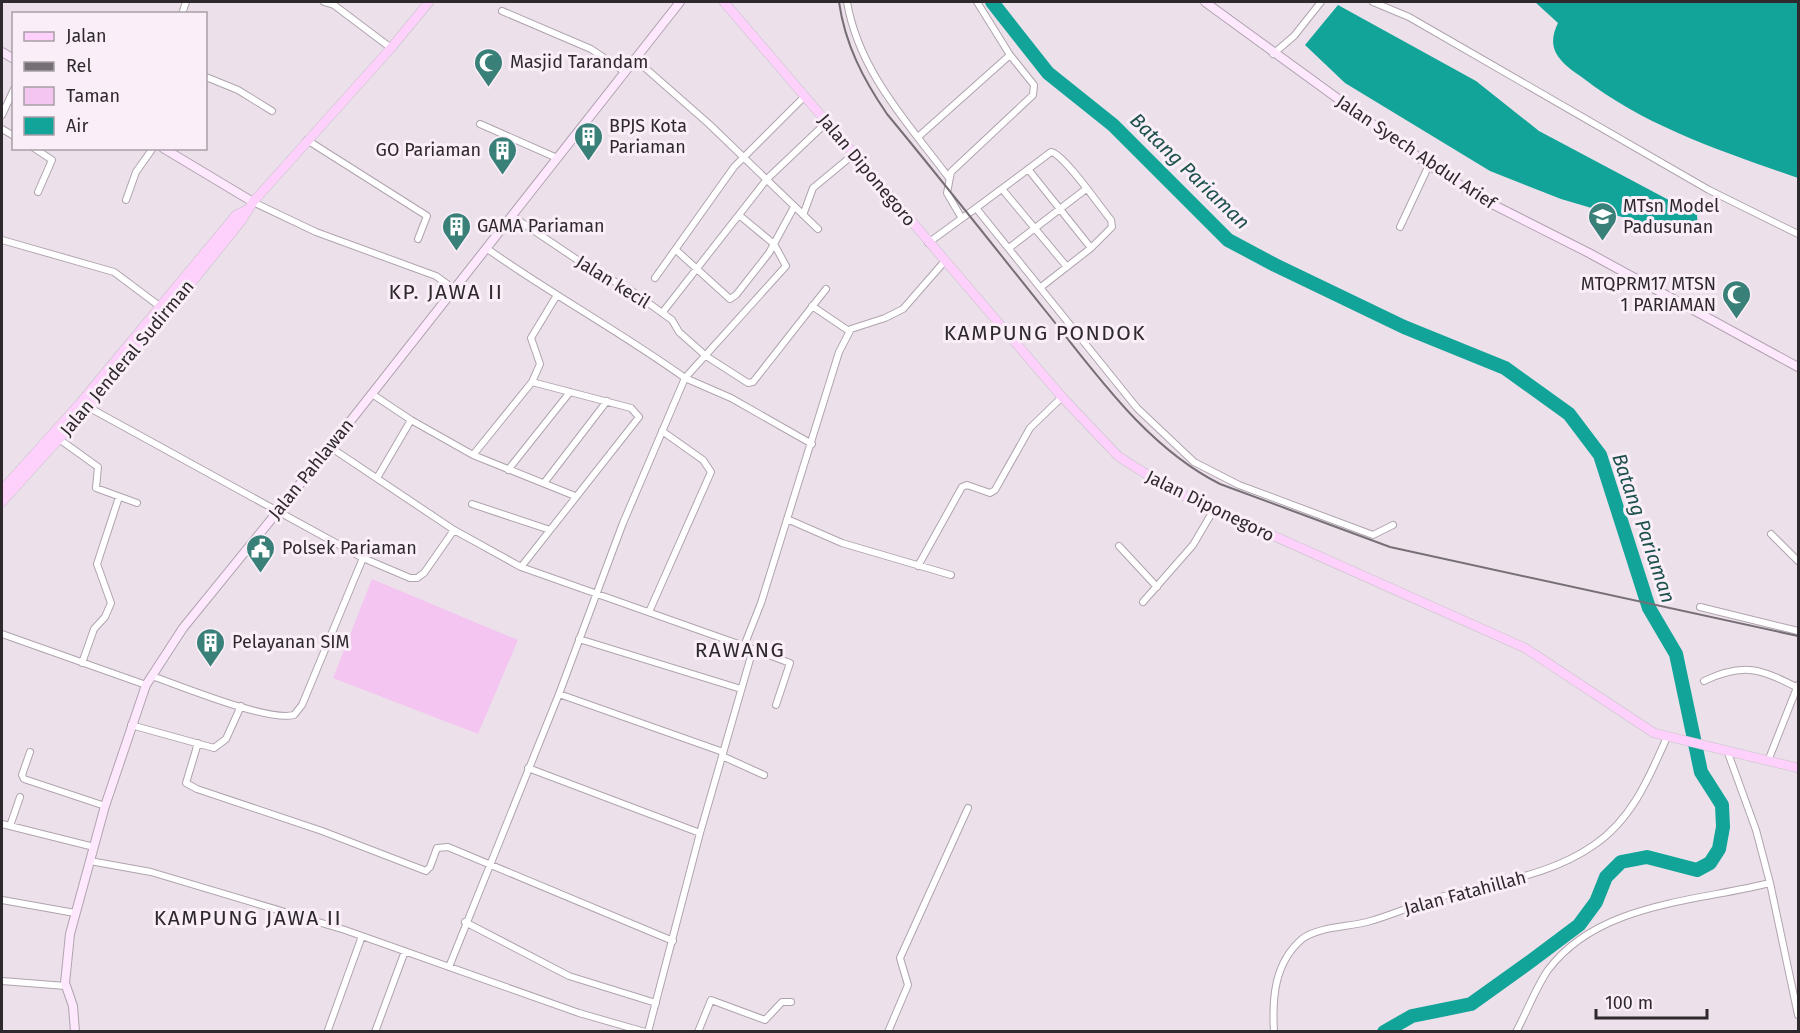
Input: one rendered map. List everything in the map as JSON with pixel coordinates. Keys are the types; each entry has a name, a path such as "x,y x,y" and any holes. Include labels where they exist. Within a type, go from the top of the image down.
{"main road":[{"name":"Jalan Jenderal Sudirman","path":"2,490 59,439 88,407 236,215 246,210 392,48 429,2"},
{"name":"Jalan Diponegoro","path":"724,2 927,243 1062,397 1102,442 1132,467 1213,511 1525,648 1638,725 1667,737 1798,768"},
{"name":"Jalan Jenderal Sudirman","path":"2,502 81,402 164,310"}],"street":[{"path":"324,2 338,8 392,48"},
{"name":"Jalan Pahlawan","path":"75,1032 73,1006 66,986 75,913 105,806 146,686 183,628 330,447 680,2"},
{"path":"847,2 851,24 877,81 949,178"},
{"path":"961,217 949,198 949,178 955,166 1035,93 1034,86 1010,55 977,2"},
{"name":"Jalan Syech Abdul Arief","path":"1205,2 1429,165 1500,209 1588,253 1798,368"},
{"path":"1274,54 1294,36 1321,2"},
{"path":"1373,2 1409,17 1709,190 1798,234"},
{"path":"502,11 591,49 625,72"},
{"path":"918,137 1010,55"},
{"path":"634,59 709,124 742,158 818,228"},
{"path":"207,77 238,90 272,111"},
{"path":"2,116 12,93"},
{"path":"655,278 742,158 805,96"},
{"path":"662,313 767,179 827,122"},
{"path":"480,124 557,158"},
{"path":"307,140 427,216 418,239"},
{"path":"37,150 52,160 38,192"},
{"path":"126,200 136,172 152,150"},
{"path":"166,150 253,202 316,232 436,276 454,289"},
{"path":"927,243 1053,152 1086,189 1112,224 1111,229 1090,248 1041,287"},
{"path":"802,215 813,188 854,154"},
{"path":"1400,226 1429,165"},
{"path":"1028,169 1090,248"},
{"path":"1002,189 1067,267"},
{"path":"1010,248 1086,189"},
{"path":"676,250 728,298 732,298 758,268 794,207"},
{"path":"976,208 1137,408 1194,462 1239,484 1348,528 1373,535 1393,525"},
{"path":"449,967 465,922 559,694 595,594 685,378 785,269 785,263 774,244 739,215"},
{"name":"Jalan kecil","path":"512,216 662,313 706,356 748,383 753,382 812,306"},
{"path":"2,240 114,272 164,310"},
{"path":"486,248 530,280 685,378 731,398 812,444"},
{"path":"744,646 761,603 839,352 849,331 903,309 944,262"},
{"path":"826,289 812,306 849,331"},
{"path":"473,455 532,382 540,364 531,338 557,295"},
{"path":"520,567 639,417 631,408 532,382"},
{"path":"508,470 570,392"},
{"path":"372,394 411,420 473,455 575,496"},
{"path":"918,566 962,487 967,485 990,493 995,490 1030,428 1062,397"},
{"path":"544,483 607,401"},
{"path":"88,407 363,558 406,577 417,578 454,530"},
{"path":"377,478 411,420"},
{"path":"649,612 711,472 703,460 662,431"},
{"path":"59,439 98,467 96,488 138,503"},
{"path":"330,447 454,530 520,567 790,663 776,705"},
{"path":"82,663 94,629 105,617 111,603 97,564 119,496"},
{"path":"472,504 550,530"},
{"path":"1143,602 1193,545 1213,511"},
{"path":"787,519 832,540 951,575"},
{"path":"1771,534 1798,561"},
{"path":"1119,546 1156,587"},
{"path":"152,676 241,706 281,716 294,715 300,709 363,558"},
{"path":"1700,607 1798,631"},
{"path":"2,634 146,686"},
{"path":"579,639 741,689"},
{"path":"90,861 151,872 362,936 579,1013 647,1032 700,833 753,649"},
{"path":"1704,681 1727,672 1756,669 1798,687 1768,761"},
{"path":"559,694 722,754 765,775"},
{"path":"131,725 214,748 226,739 241,706"},
{"name":"Jalan Fatahillah","path":"1274,1032 1276,984 1287,956 1301,940 1311,934 1373,921 1444,896 1534,875 1589,848 1611,832 1630,810 1648,779 1667,737"},
{"path":"198,743 186,783 197,789 343,839 424,870 429,869 434,853 442,846 489,863 525,881 673,941"},
{"path":"30,752 22,775 24,779 105,806"},
{"path":"1728,753 1756,830 1798,1016"},
{"path":"528,768 700,833"},
{"path":"10,826 20,797"},
{"path":"888,1032 908,985 900,958 968,808"},
{"path":"2,824 94,847"},
{"path":"1516,1032 1549,969 1573,944 1599,926 1638,912 1770,884"},
{"path":"2,900 75,913"},
{"path":"465,922 569,976 656,1003"},
{"path":"328,1030 362,936"},
{"path":"375,1032 405,951"},
{"path":"2,981 66,986"},
{"path":"698,1032 711,1000 765,1020 782,1002 791,1002"}],"green space":[{"path":"372,579 518,640 478,734 333,678"}],"water":[{"path":"1535,2 1798,2 1798,178 1686,137 1633,111 1607,95 1558,57 1553,42 1558,23"},
{"path":"1338,5 1476,81 1539,131 1697,215 1698,228 1687,231 1639,222 1561,199 1490,171 1345,83 1305,45"}],"waterway":[{"name":"Batang Pariaman","path":"992,2 1048,73 1113,125 1228,240 1404,327 1505,368 1569,414 1600,455 1649,608 1676,654 1701,772 1722,805 1723,827 1719,849 1710,863 1697,870 1647,857 1621,862 1606,877 1596,902 1579,925 1531,961 1471,1004 1412,1016 1384,1032"}],"railway":[{"path":"839,2 850,47 870,88 887,114 1102,382 1145,429 1193,468 1220,484 1390,547 1798,636"}],"place":[{"name":"Masjid Tarandam","path":"489,88"},
{"name":"BPJS Kota Pariaman","path":"588,162"},
{"name":"GO Pariaman","path":"502,176"},
{"name":"MTsn Model Padusunan","path":"1602,242"},
{"name":"GAMA Pariaman","path":"456,252"},
{"name":"MTQPRM17 MTSN 1 PARIAMAN","path":"1737,320"},
{"name":"Polsek Pariaman","path":"261,574"},
{"name":"Pelayanan SIM","path":"211,668"}],"district":[{"name":"KP. JAWA II","path":"446,292"},
{"name":"KAMPUNG PONDOK","path":"1045,333"},
{"name":"RAWANG","path":"740,650"},
{"name":"KAMPUNG JAWA II","path":"248,918"}]}
